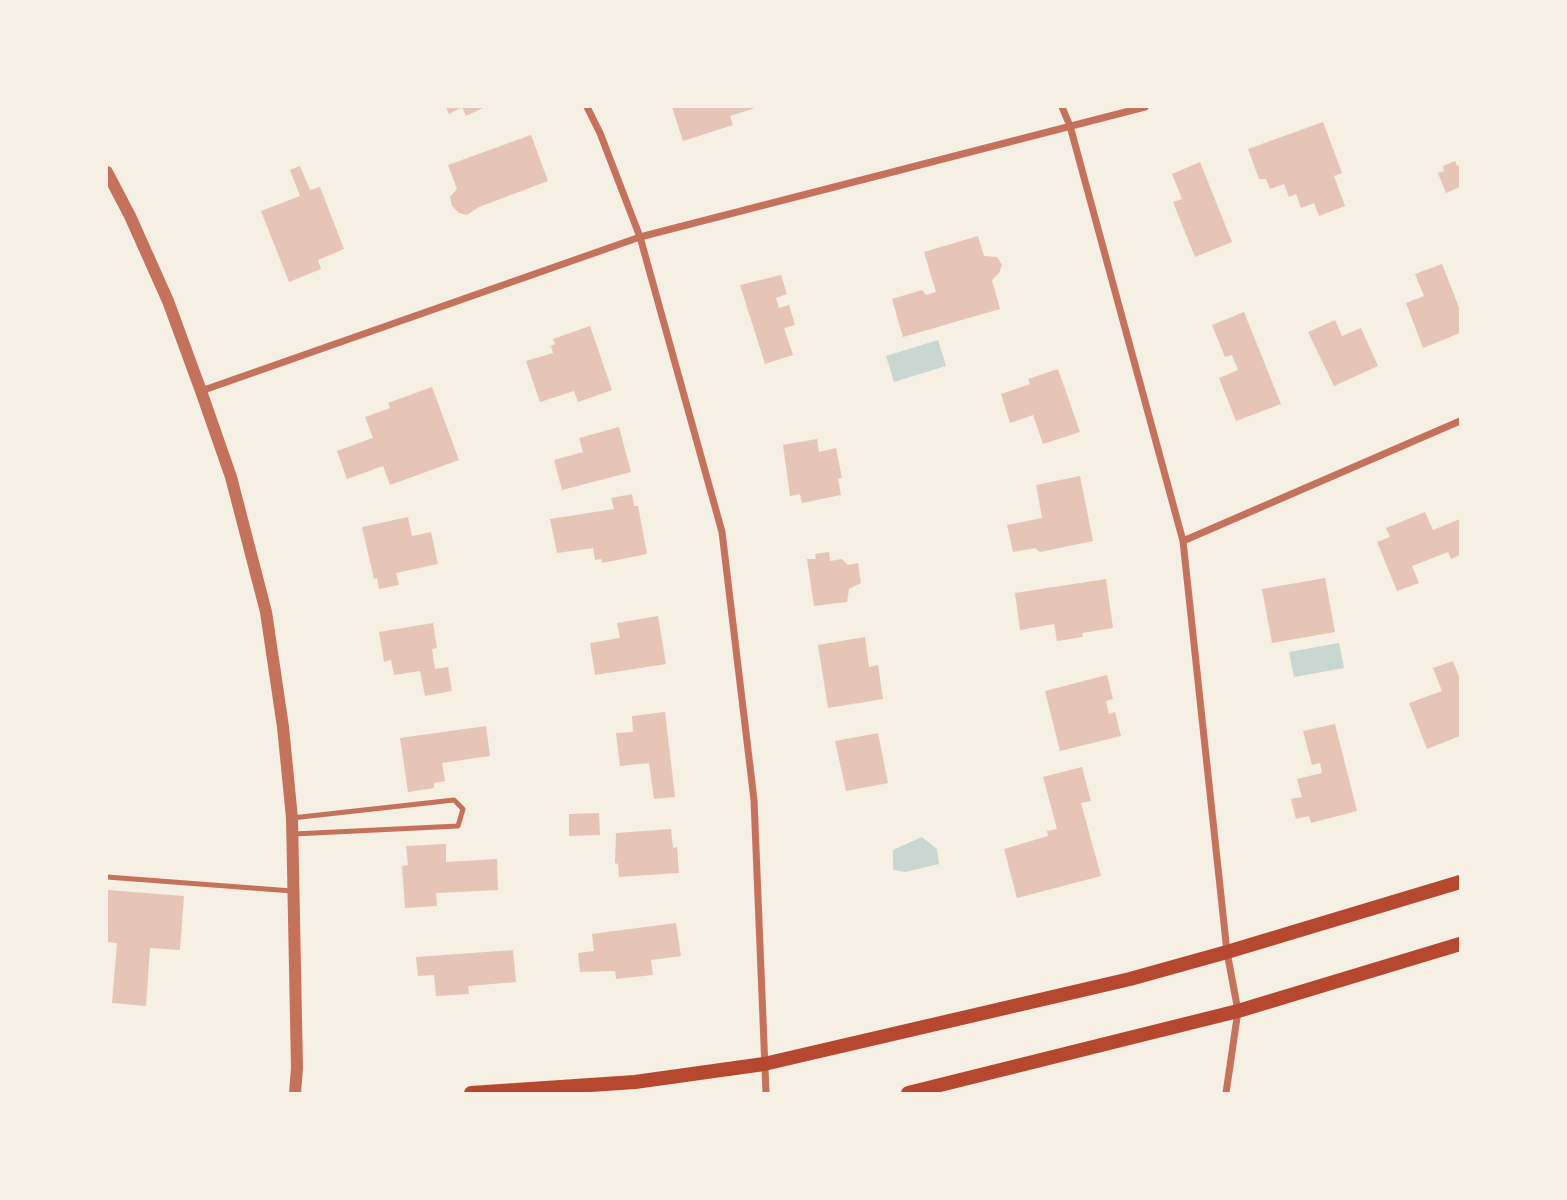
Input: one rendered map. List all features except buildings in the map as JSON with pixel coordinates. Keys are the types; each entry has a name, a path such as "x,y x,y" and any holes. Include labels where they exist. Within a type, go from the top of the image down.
{"main road":[{"path":"471,1093 635,1082 764,1064 1130,979 1460,882"},
{"path":"908,1093 1238,1011 1460,944"}],"street":[{"path":"587,107 600,133 640,237 722,532 754,800 766,1093"},
{"path":"1062,107 1070,126 1183,541 1227,952 1238,1011 1226,1093"},
{"path":"201,391 640,237 1145,107"},
{"path":"107,172 168,301 201,391 231,477 266,612 292,818 295,891 295,1093"},
{"path":"1183,541 1460,421"}],"lane":[{"path":"292,818 454,800 463,809 458,826 293,835"},
{"path":"107,877 295,891"}],"shaded area":[{"path":"938,340 946,366 894,382 886,356"},
{"path":"1339,643 1344,668 1294,677 1289,652"},
{"path":"922,837 937,849 939,864 905,872 893,870 893,850"}]}
